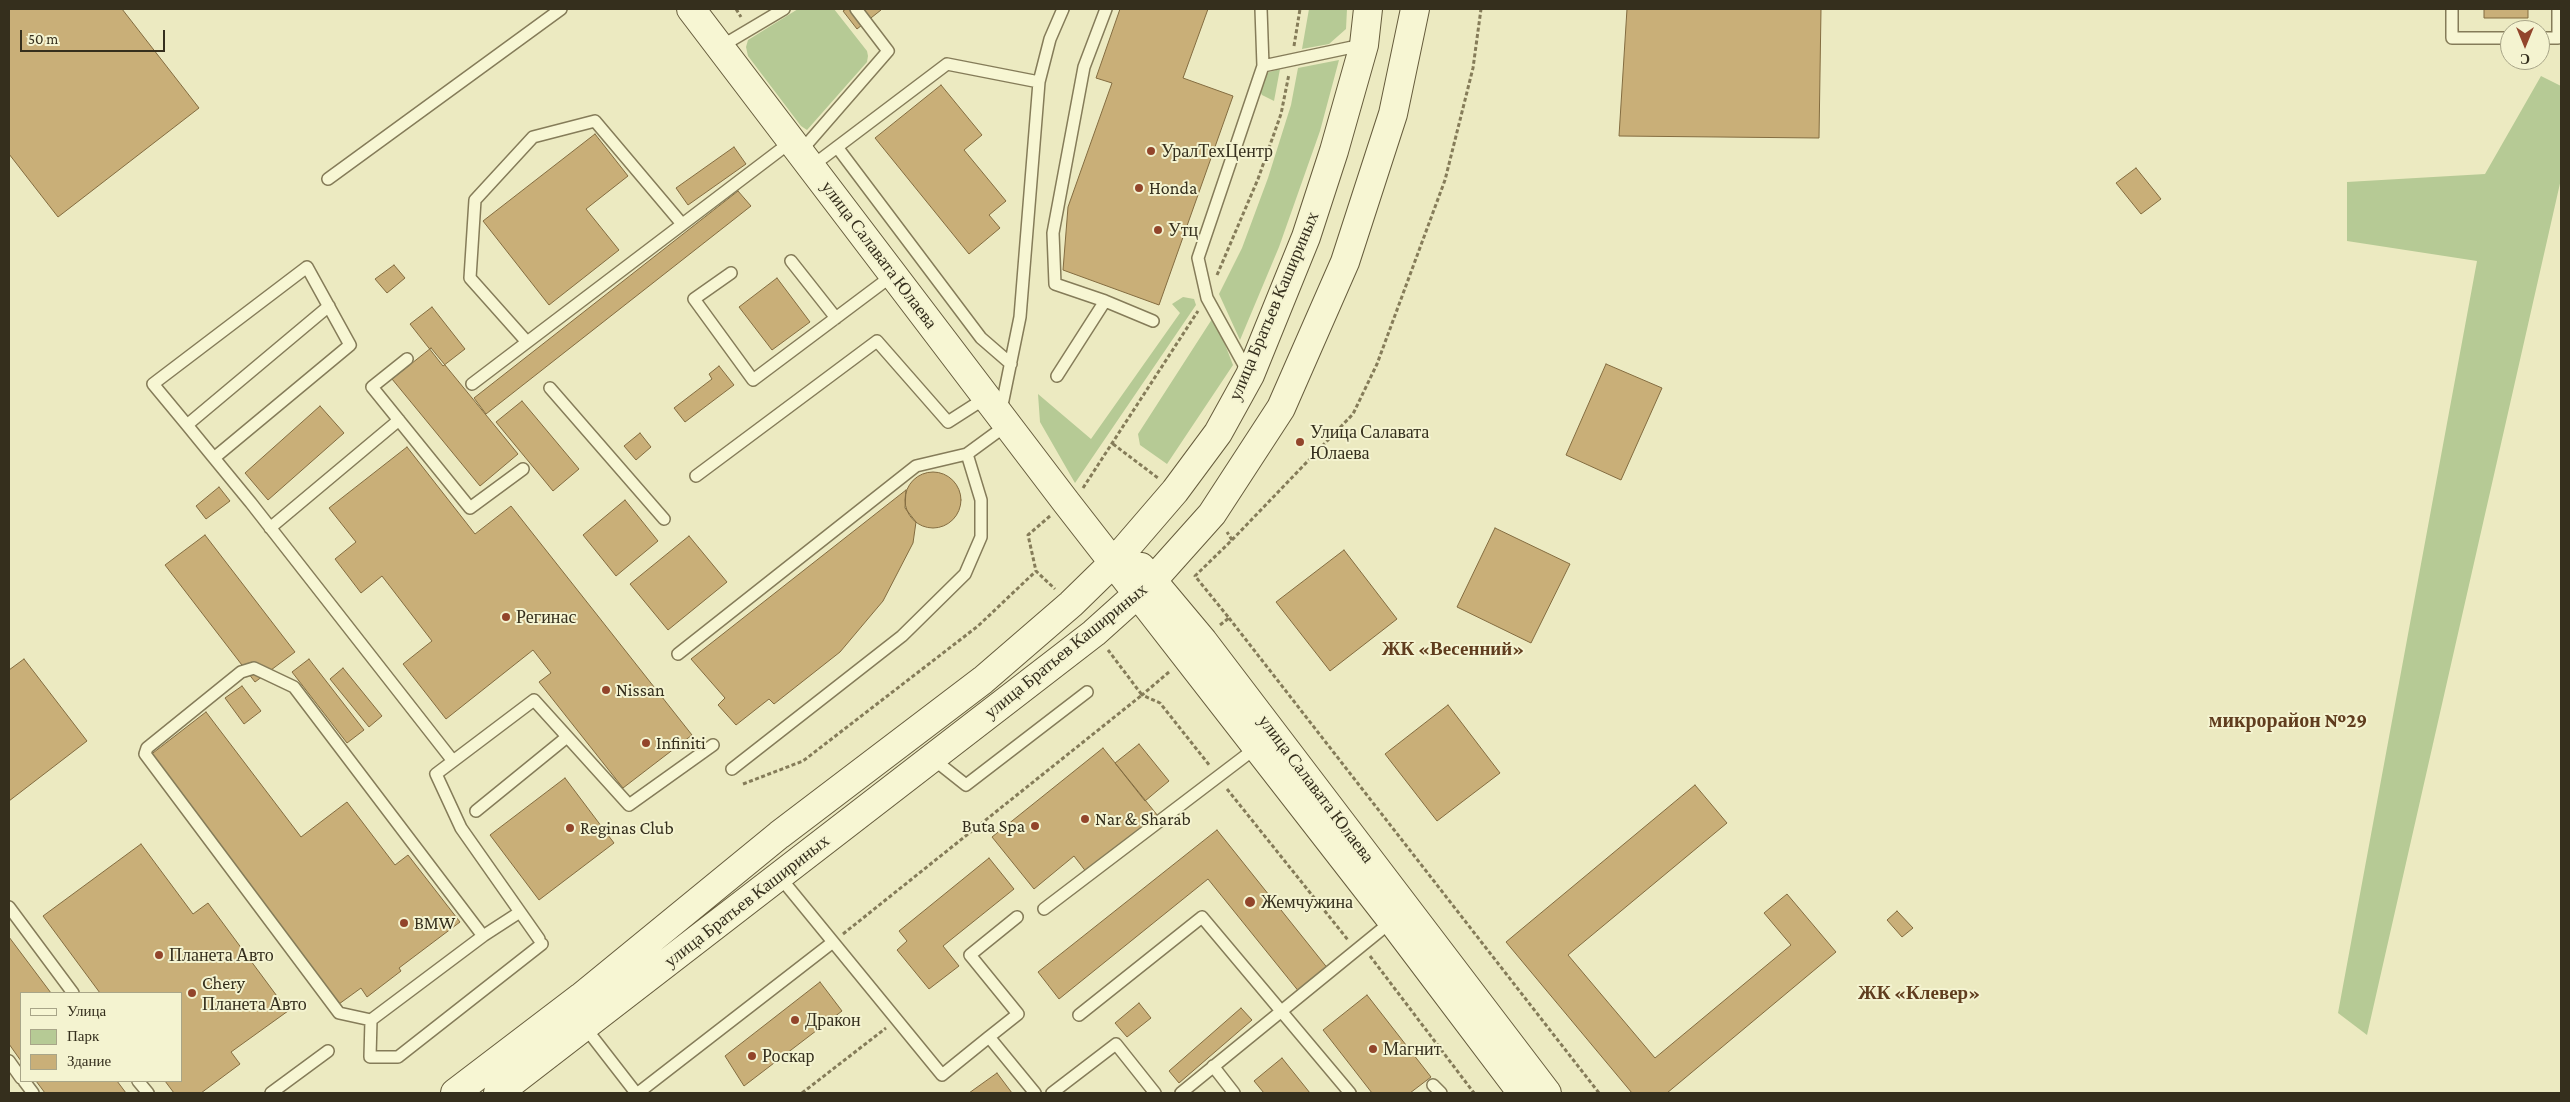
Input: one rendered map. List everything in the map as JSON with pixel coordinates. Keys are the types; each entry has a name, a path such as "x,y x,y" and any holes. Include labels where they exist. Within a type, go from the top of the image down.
{"main road":[{"name":"улица Салавата Юлаева","path":"691,9 802,152 1066,502 1119,556 1146,587 1203,641 1548,1093"},
{"name":"улица Братьев Кашириных","path":"455,1093 581,997 779,835 983,680 1071,604 1119,556 1175,491 1218,433 1250,375 1306,237 1334,151 1364,45 1368,9"},
{"name":"улица Братьев Кашириных","path":"498,1093 1094,633 1146,587 1212,514 1261,442 1281,408 1345,262 1393,114 1415,9"},
{"name":"улица Салавата Юлаева","path":"1146,587 1257,747 1522,1093"},
{"path":"882,757 901,782"}],"lane":[{"path":"328,179 561,9"},
{"path":"720,48 784,9"},
{"path":"472,384 682,224 802,152 888,51 856,9"},
{"path":"678,654 916,466 967,454 998,412 1011,364 1020,317 1039,82 1050,39 1063,9"},
{"path":"1106,9 1084,67 1053,233 1055,284 1105,301 1153,321"},
{"path":"1250,375 1207,298 1198,258 1263,66 1261,9"},
{"path":"2452,9 2452,38 2500,38"},
{"path":"2550,38 2558,38 2558,9"},
{"path":"1263,66 1364,45"},
{"path":"802,152 837,147 947,64 1039,82"},
{"path":"527,342 470,278 475,200 533,137 596,121 682,224"},
{"path":"837,147 981,338 1011,364"},
{"path":"792,261 836,318"},
{"path":"214,458 350,344 307,266 154,384 453,761"},
{"path":"731,273 694,299 753,380 893,275"},
{"path":"1057,376 1105,301"},
{"path":"187,425 329,306"},
{"path":"696,476 876,341 948,422 998,412"},
{"path":"407,359 372,387 470,508 523,469"},
{"path":"550,388 664,519"},
{"path":"270,528 399,420"},
{"path":"732,769 902,636 965,574 981,537 981,500 967,454"},
{"path":"483,936 294,687 254,668 241,672 147,748 145,754 339,1013 371,1020 483,936 520,912"},
{"path":"932,758 966,785 1087,692"},
{"path":"371,1020 370,1057 398,1057 540,941 461,828 436,774 534,700 629,805 713,745"},
{"path":"476,811 568,737"},
{"path":"1044,909 1257,747"},
{"path":"779,876 942,1075 1018,1014 970,955 1017,917"},
{"path":"9,907 72,992"},
{"path":"1079,1015 1202,917 1350,1093"},
{"path":"1181,1093 1392,921"},
{"path":"584,1026 637,1093 833,942"},
{"path":"989,1037 1035,1093"},
{"path":"1052,1093 1116,1044 1155,1093"},
{"path":"271,1093 328,1051"},
{"path":"9,1061 20,1077"},
{"path":"1213,1066 1234,1093"},
{"path":"25,1082 33,1093"},
{"path":"139,1082 148,1093"}],"path":[{"path":"1232,540 1353,414 1377,364 1445,180 1473,68 1481,9"},
{"path":"743,784 803,761 978,626 1036,571"},
{"path":"1195,576 1599,1093"},
{"path":"1203,641 1228,618"},
{"path":"1142,695 1160,703 1348,941 1361,945 1474,1093"},
{"path":"802,1093 896,1020"}],"green space":[{"path":"798,9 834,9 867,51 868,56 867,62 807,130 801,126 748,56 746,47 748,40"},
{"path":"1309,9 1347,9 1346,29 1329,44 1302,49"},
{"path":"1339,60 1320,131 1279,247 1240,340 1219,294 1242,248 1268,178 1291,105 1298,68"},
{"path":"1280,69 1274,101 1262,95 1259,90 1266,73"},
{"path":"2541,76 2561,86 2561,179 2367,1035 2338,1013 2477,261 2347,241 2347,182 2485,174"},
{"path":"1183,297 1194,299 1196,305 1075,483 1040,422 1038,394 1091,439 1180,313 1172,304"},
{"path":"1214,316 1233,365 1167,464 1140,445 1138,434"}],"building":[{"path":"9,9 122,9 199,108 58,217 9,154"},
{"path":"846,9 881,10 857,29 843,11"},
{"name":"УралТехЦентр","path":"1120,9 1208,9 1183,78 1233,96 1159,305 1063,270 1068,207 1112,83 1096,78"},
{"path":"1627,9 1821,9 1819,138 1619,136"},
{"path":"2484,9 2528,9 2528,18 2484,18"},
{"path":"941,85 982,135 964,150 1006,201 989,215 1000,228 969,254 875,138"},
{"path":"595,134 628,176 586,209 619,250 549,305 483,221"},
{"path":"734,147 746,164 688,205 676,188"},
{"path":"2136,168 2161,199 2141,214 2116,183"},
{"path":"738,191 751,206 486,414 474,398"},
{"path":"394,265 405,278 387,293 375,279"},
{"path":"777,278 810,322 772,350 739,307"},
{"path":"432,307 465,349 443,366 410,324"},
{"path":"431,348 518,454 480,486 392,379"},
{"path":"1606,364 1662,388 1621,480 1566,455"},
{"path":"719,366 734,385 685,422 674,408 712,379 709,374"},
{"path":"522,401 579,469 553,491 496,422"},
{"path":"320,406 344,433 268,500 245,473"},
{"path":"640,433 651,447 636,460 624,446"},
{"name":"Регинас","path":"407,447 475,534 511,506 692,735 623,788 539,682 551,673 533,650 446,719 403,664 432,641 382,576 361,593 335,559 356,542 329,508"},
{"path":"927,472 939,472 953,480 961,494 959,511 953,520 939,528 927,528 917,523 910,516 905,506 905,494 910,484 917,477"},
{"path":"219,487 230,501 206,519 196,506"},
{"path":"906,490 905,508 916,522 913,543 883,601 840,652 774,704 769,699 736,725 718,705 725,698 691,659"},
{"path":"625,500 658,541 616,576 583,535"},
{"path":"1495,528 1570,564 1531,643 1457,607"},
{"path":"205,535 295,652 255,682 165,565"},
{"path":"689,536 727,582 668,630 630,584"},
{"path":"1344,550 1397,619 1330,671 1276,602"},
{"path":"24,659 87,741 9,801 9,670"},
{"path":"309,659 364,730 347,743 292,672"},
{"path":"343,668 382,716 369,727 330,679"},
{"path":"242,686 261,711 244,724 225,698"},
{"path":"1448,705 1500,773 1437,821 1385,754"},
{"path":"206,712 301,837 347,802 395,865 408,855 460,922 399,968 401,971 367,997 361,988 339,1004 149,756"},
{"path":"1139,744 1169,781 1145,801 1115,763"},
{"path":"1103,748 1158,816 1087,873 1074,856 1034,889 992,837"},
{"path":"565,778 614,843 539,900 490,835"},
{"path":"1695,785 1727,823 1568,955 1655,1058 1791,945 1764,913 1787,894 1836,952 1667,1093 1632,1093 1506,942"},
{"path":"1217,830 1329,970 1300,993 1208,879 1059,999 1038,972"},
{"name":"Планета Авто","path":"141,844 193,914 208,903 288,1011 231,1052 240,1064 201,1093 174,1093 166,1082 182,1082 182,992 99,992 43,916"},
{"path":"989,858 1014,889 943,946 959,966 929,989 897,950 907,941 899,931"},
{"path":"1897,911 1913,928 1902,937 1887,920"},
{"path":"9,937 50,992 20,992 20,1060 9,1044"},
{"path":"820,982 842,1011 744,1086 725,1056"},
{"path":"1367,995 1431,1077 1410,1093 1372,1093 1323,1030"},
{"path":"1139,1003 1151,1018 1127,1037 1115,1023"},
{"path":"1241,1008 1252,1020 1179,1083 1169,1071"},
{"path":"1282,1058 1310,1093 1264,1093 1254,1081"},
{"path":"997,1073 1012,1093 969,1093"},
{"path":"37,1082 118,1082 126,1093 45,1093"}],"place":[{"name":"УралТехЦентр","path":"1151,151"},
{"name":"Honda","path":"1139,188"},
{"name":"Утц","path":"1158,230"},
{"name":"Улица Салавата Юлаева","path":"1300,442"},
{"name":"Регинас","path":"506,617"},
{"name":"Nissan","path":"606,690"},
{"name":"Infiniti","path":"646,743"},
{"name":"Nar & Sharab","path":"1085,819"},
{"name":"Buta Spa","path":"1035,826"},
{"name":"Reginas Club","path":"570,828"},
{"name":"Жемчужина","path":"1250,902"},
{"name":"BMW","path":"404,923"},
{"name":"Планета Авто","path":"159,955"},
{"name":"Chery Планета Авто","path":"192,993"},
{"name":"Дракон","path":"795,1020"},
{"name":"Магнит","path":"1373,1049"},
{"name":"Роскар","path":"752,1056"}],"district":[{"name":"ЖК «Весенний»","path":"1453,649"},
{"name":"микрорайон №29","path":"2288,721"},
{"name":"ЖК «Клевер»","path":"1919,993"}]}
